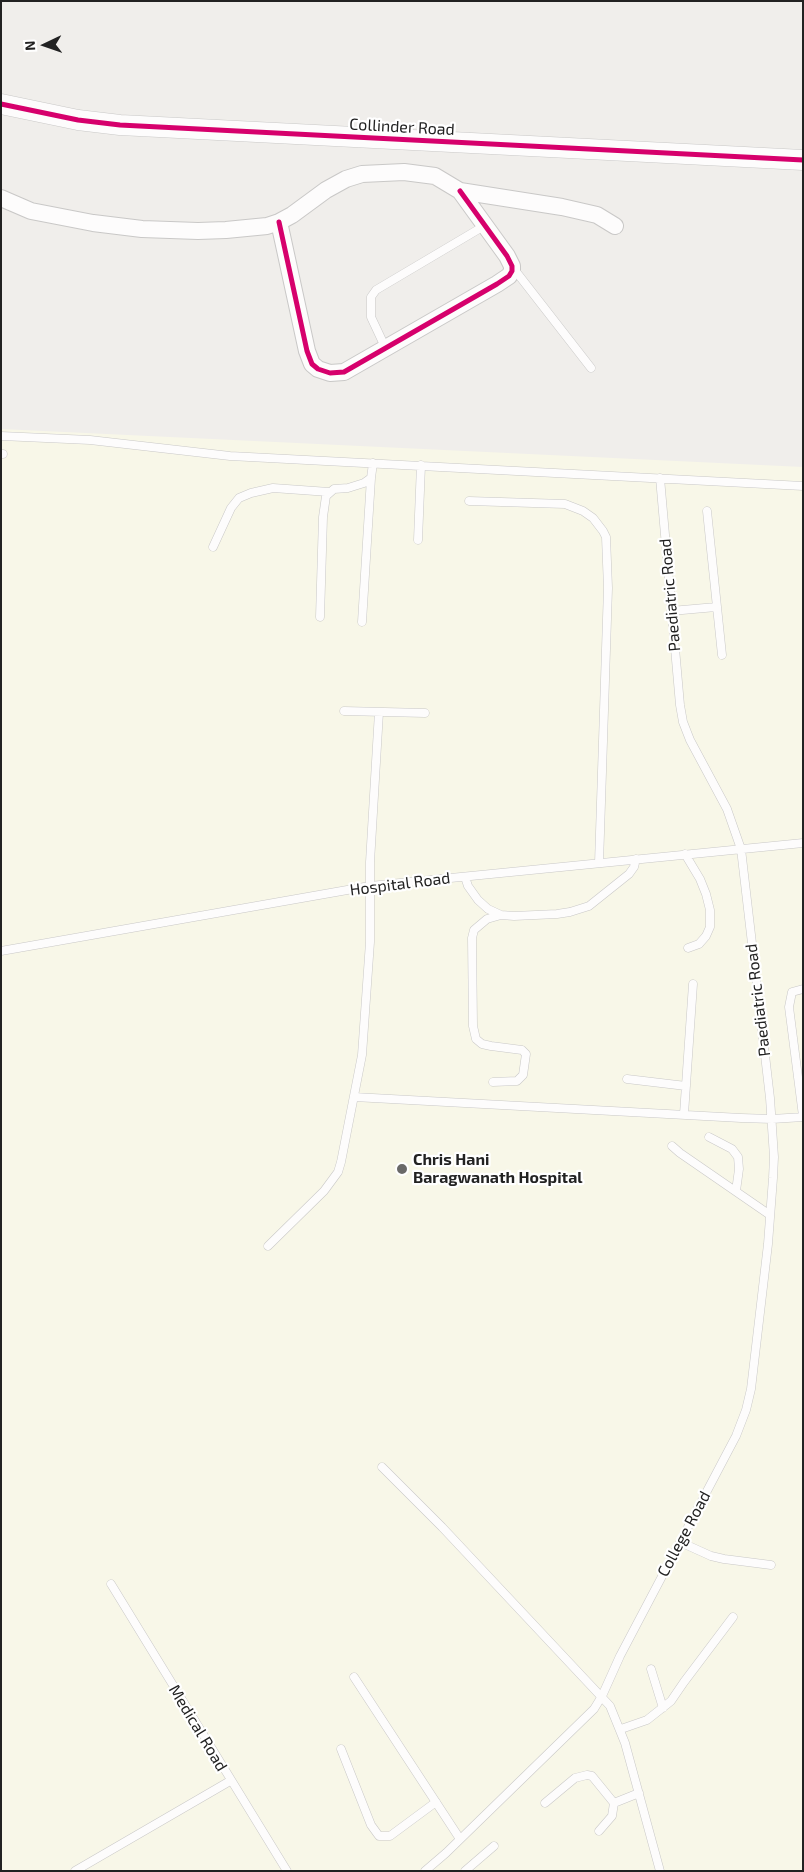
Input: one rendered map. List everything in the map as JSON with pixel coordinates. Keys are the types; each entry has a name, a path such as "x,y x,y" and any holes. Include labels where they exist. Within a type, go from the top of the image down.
{"street":[{"name":"Collinder Road","path":"1,105 78,120 120,125 803,160"},
{"path":"1,198 31,211 142,229 226,230 267,226 279,222 292,215 326,190 346,179 362,174 404,172 435,176 460,191 562,207 597,215 615,226"},
{"path":"279,222 307,351 312,364 330,373 344,372 509,276 512,266 507,256 460,191"}],"lane":[{"path":"386,349 371,317 370,297 376,290 484,226"},
{"path":"512,266 591,368"},
{"path":"1,436 90,440 230,456 803,486"},
{"path":"362,622 373,463"},
{"path":"418,540 421,465"},
{"path":"320,617 324,506 326,496 334,489 357,486 371,478"},
{"name":"Paediatric Road","path":"660,478 680,705 683,722 696,754 726,809 741,849 772,1118"},
{"path":"213,547 231,508 239,498 273,488 329,492"},
{"path":"469,501 565,504 583,511 593,518 606,538 608,588 599,863"},
{"path":"707,510 722,655"},
{"path":"671,610 716,608"},
{"path":"344,711 425,713"},
{"path":"268,1246 324,1191 338,1172 354,1097 362,1055 370,942 370,886 379,712"},
{"name":"Hospital Road","path":"1,951 370,886 803,842"},
{"path":"685,854 700,879 710,910 710,927 706,936 700,944 688,948"},
{"path":"465,877 468,886 478,900 488,909 501,915 557,914 580,910 602,897 626,877 634,867 636,859"},
{"path":"493,1082 517,1081 523,1075 526,1054 522,1050 482,1044 476,1039 473,1026 472,938 474,930 488,919 501,915"},
{"path":"684,1114 693,984"},
{"path":"354,1097 772,1118 803,1116 789,1007 792,992 803,989"},
{"path":"627,1080 686,1086"},
{"name":"College Road","path":"425,1871 594,1709 736,1436 746,1410 751,1389 761,1309 774,1157 772,1118"},
{"path":"709,1136 732,1149 738,1157 739,1169 736,1191"},
{"path":"672,1146 770,1215"},
{"path":"382,1467 610,1706 621,1730 640,1793 660,1871"},
{"path":"680,1542 724,1559 771,1565"},
{"name":"Medical Road","path":"111,1584 286,1871"},
{"path":"621,1730 647,1720 671,1701 733,1617"},
{"path":"651,1669 663,1708"},
{"path":"354,1677 460,1838"},
{"path":"341,1750 371,1825 379,1836 390,1836 436,1802"},
{"path":"546,1803 575,1778 587,1775 592,1776 614,1803 612,1816 599,1831"},
{"path":"75,1871 230,1780"},
{"path":"614,1803 640,1793"},
{"path":"465,1871 494,1846"}],"shaded area":[{"name":"Chris Hani Baragwanath Hospital","path":"1,429 803,467 803,1871 1,1871"}],"cycle path":[{"path":"1,104 78,120 120,125 803,160"},
{"path":"279,222 307,351 312,364 318,369 330,373 344,372 509,276 512,266 507,256 460,191"}],"place":[{"name":"Chris Hani Baragwanath Hospital","path":"402,1169"}]}
